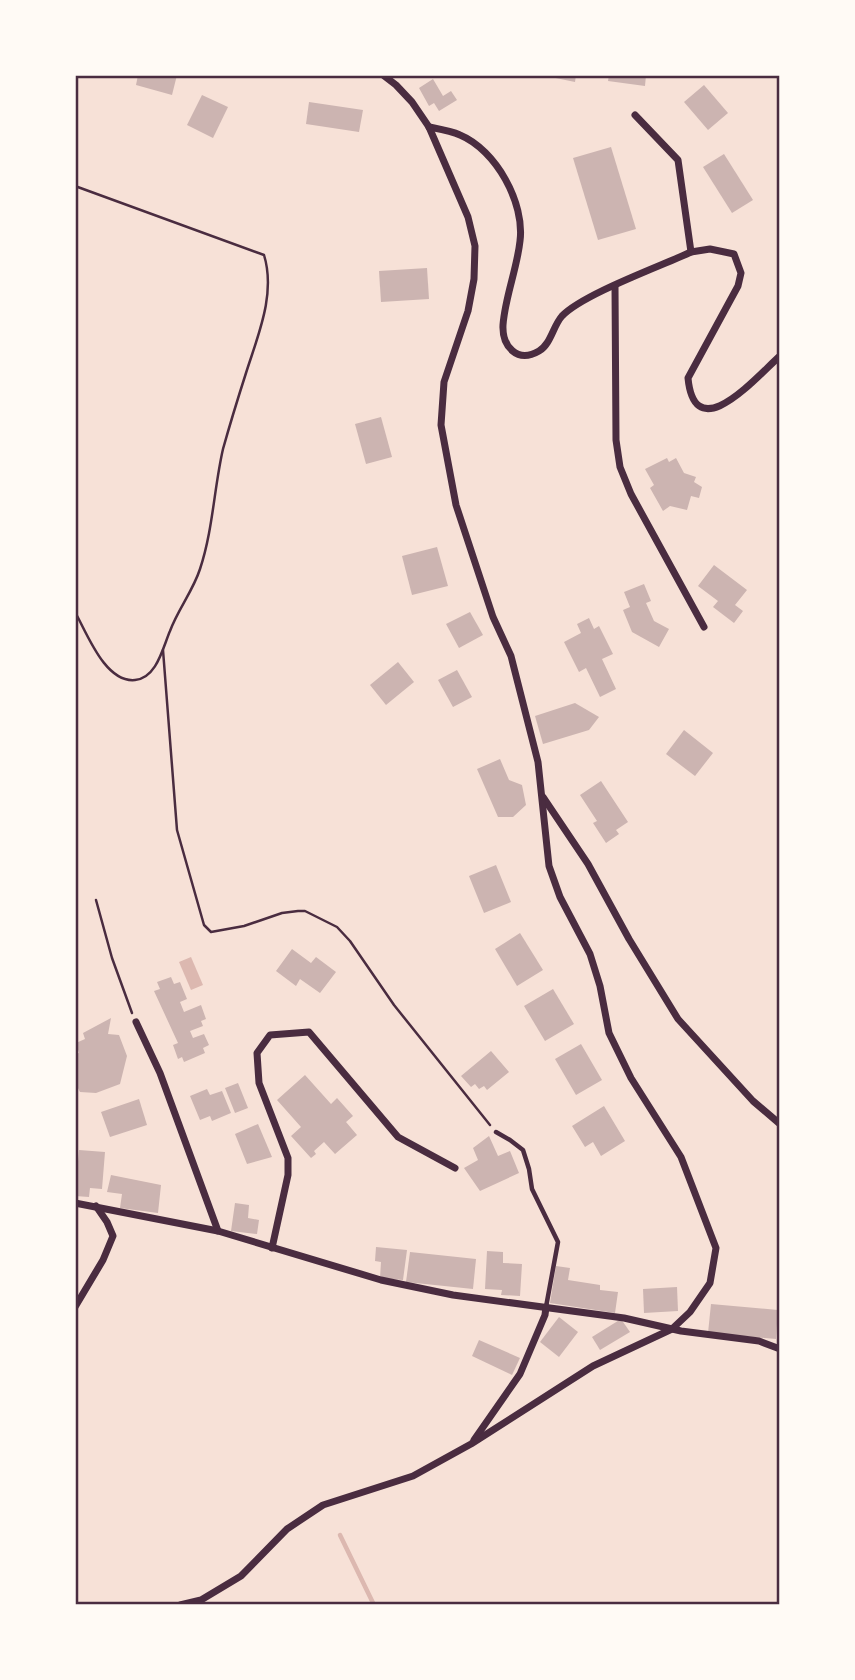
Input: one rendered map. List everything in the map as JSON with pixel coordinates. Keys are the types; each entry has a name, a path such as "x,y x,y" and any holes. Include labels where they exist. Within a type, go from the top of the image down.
{"street":[{"path":"180,1605 201,1601 241,1576 287,1529 323,1505 413,1476 471,1444 593,1366 672,1329 690,1312 710,1283 716,1248 681,1157 631,1078 609,1033 600,986 590,954 560,897 550,866 538,762 511,656 492,617 456,505 441,425 444,382 468,311 474,279 475,246 468,216 429,127 412,102 383,75"},
{"path":"635,115 678,160 691,252"},
{"path":"429,127 460,135 475,143 503,176 519,214 521,237 503,327 503,338 508,348 517,355 531,355 543,349 562,316 583,301 691,252 710,248 734,254 741,274 738,286 688,379 694,401 703,408 716,409 727,403 780,356"},
{"path":"615,286 616,440 620,467 631,494 704,627"},
{"path":"543,796 588,864 629,939 678,1019 753,1101 780,1124"},
{"path":"136,1022 160,1073 218,1231"},
{"path":"272,1248 288,1175 288,1158 259,1083 257,1053 270,1035 309,1032 398,1137 455,1168"},
{"path":"75,1203 218,1231 381,1280 453,1295 624,1318 672,1329 759,1341 780,1349"},
{"path":"75,1307 103,1260 113,1236 96,1206"},
{"path":"471,1444 520,1374 546,1307"}],"lane":[{"path":"496,1132 523,1150 532,1189 558,1242 546,1307"}],"path":[{"path":"75,186 264,255 269,287 261,326 223,451 201,568 170,629 163,650 148,674 135,680 116,676 103,662 75,612"},
{"path":"163,650 177,830 204,925 211,932 244,926 282,913 306,911 337,928 350,941 394,1004 496,1132"},
{"path":"96,900 112,958 136,1022"}],"shaded area":[{"path":"191,957 203,985 191,990 179,962"}],"building":[{"path":"138,75 177,75 172,95 136,85"},
{"path":"541,75 576,75 575,82"},
{"path":"609,75 646,75 645,86 608,81"},
{"path":"433,79 443,96 451,91 457,100 439,111 434,103 429,106 419,88"},
{"path":"704,85 728,113 708,130 684,102"},
{"path":"202,95 228,107 213,138 187,125"},
{"path":"309,102 363,110 359,132 306,124"},
{"path":"611,147 636,229 598,240 573,158"},
{"path":"724,154 753,200 732,213 703,167"},
{"path":"427,268 429,299 381,302 379,271"},
{"path":"381,417 392,457 366,464 355,424"},
{"path":"667,458 669,462 676,458 684,473 696,477 694,482 702,487 699,498 691,496 687,510 670,506 663,511 650,488 654,485 645,469"},
{"path":"437,547 448,586 412,595 402,556"},
{"path":"714,565 747,590 735,605 743,611 734,623 713,607 718,601 698,586"},
{"path":"644,584 651,601 646,603 654,621 669,629 659,647 632,632 623,610 630,607 624,592"},
{"path":"470,612 483,635 459,648 446,624"},
{"path":"589,618 594,629 599,626 613,654 602,659 616,689 600,697 586,668 579,672 564,642 581,633 577,624"},
{"path":"398,662 414,682 386,705 370,685"},
{"path":"457,670 472,697 453,707 438,680"},
{"path":"575,703 599,717 589,730 543,744 535,716"},
{"path":"684,730 713,753 695,776 666,754"},
{"path":"500,759 509,780 522,785 526,805 513,817 498,817 477,769"},
{"path":"601,781 628,822 616,830 619,834 606,843 593,823 597,821 580,795"},
{"path":"496,865 511,902 484,913 469,876"},
{"path":"520,933 543,970 517,986 495,949"},
{"path":"292,949 311,963 316,957 336,972 320,993 300,979 296,986 276,971"},
{"path":"171,977 174,984 180,982 187,999 180,1002 184,1012 201,1005 206,1019 201,1021 203,1026 190,1031 193,1038 204,1034 209,1045 203,1048 205,1053 184,1062 182,1057 178,1059 173,1045 178,1043 154,991 160,989 157,982"},
{"path":"553,989 574,1024 545,1041 524,1006"},
{"path":"111,1018 108,1034 119,1035 127,1056 120,1084 96,1093 80,1092 75,1082 75,1054 79,1053 76,1043 85,1039 83,1033"},
{"path":"581,1044 602,1080 576,1095 555,1059"},
{"path":"491,1051 509,1072 487,1090 484,1086 479,1089 475,1084 471,1087 461,1076"},
{"path":"305,1075 331,1104 337,1098 353,1116 346,1122 357,1135 335,1154 324,1142 311,1158 291,1136 301,1127 277,1100"},
{"path":"238,1083 248,1108 235,1113 225,1088"},
{"path":"207,1089 210,1095 222,1091 231,1113 212,1121 210,1116 200,1120 190,1096"},
{"path":"139,1099 147,1125 110,1137 101,1112"},
{"path":"604,1106 625,1141 601,1156 593,1142 585,1147 572,1126"},
{"path":"258,1124 272,1157 247,1164 235,1134"},
{"path":"489,1136 498,1156 510,1151 519,1173 480,1191 464,1168 478,1160 473,1148"},
{"path":"79,1150 105,1152 102,1189 90,1188 89,1197 75,1196"},
{"path":"111,1175 161,1185 158,1213 120,1208 122,1194 107,1192"},
{"path":"235,1203 249,1205 248,1218 259,1220 257,1234 231,1231"},
{"path":"376,1247 407,1250 403,1280 380,1278 381,1262 375,1261"},
{"path":"487,1251 503,1252 503,1263 522,1264 520,1296 501,1295 502,1290 485,1289"},
{"path":"410,1252 476,1259 473,1289 406,1282"},
{"path":"556,1266 570,1268 568,1280 600,1285 600,1290 618,1292 615,1313 550,1303"},
{"path":"677,1287 678,1311 644,1313 643,1289"},
{"path":"711,1304 778,1310 776,1339 708,1333"},
{"path":"559,1317 578,1332 559,1357 540,1342"},
{"path":"621,1319 630,1332 600,1350 592,1337"},
{"path":"479,1340 520,1358 512,1375 472,1356"}],"waterway":[{"path":"340,1535 374,1605"}]}
